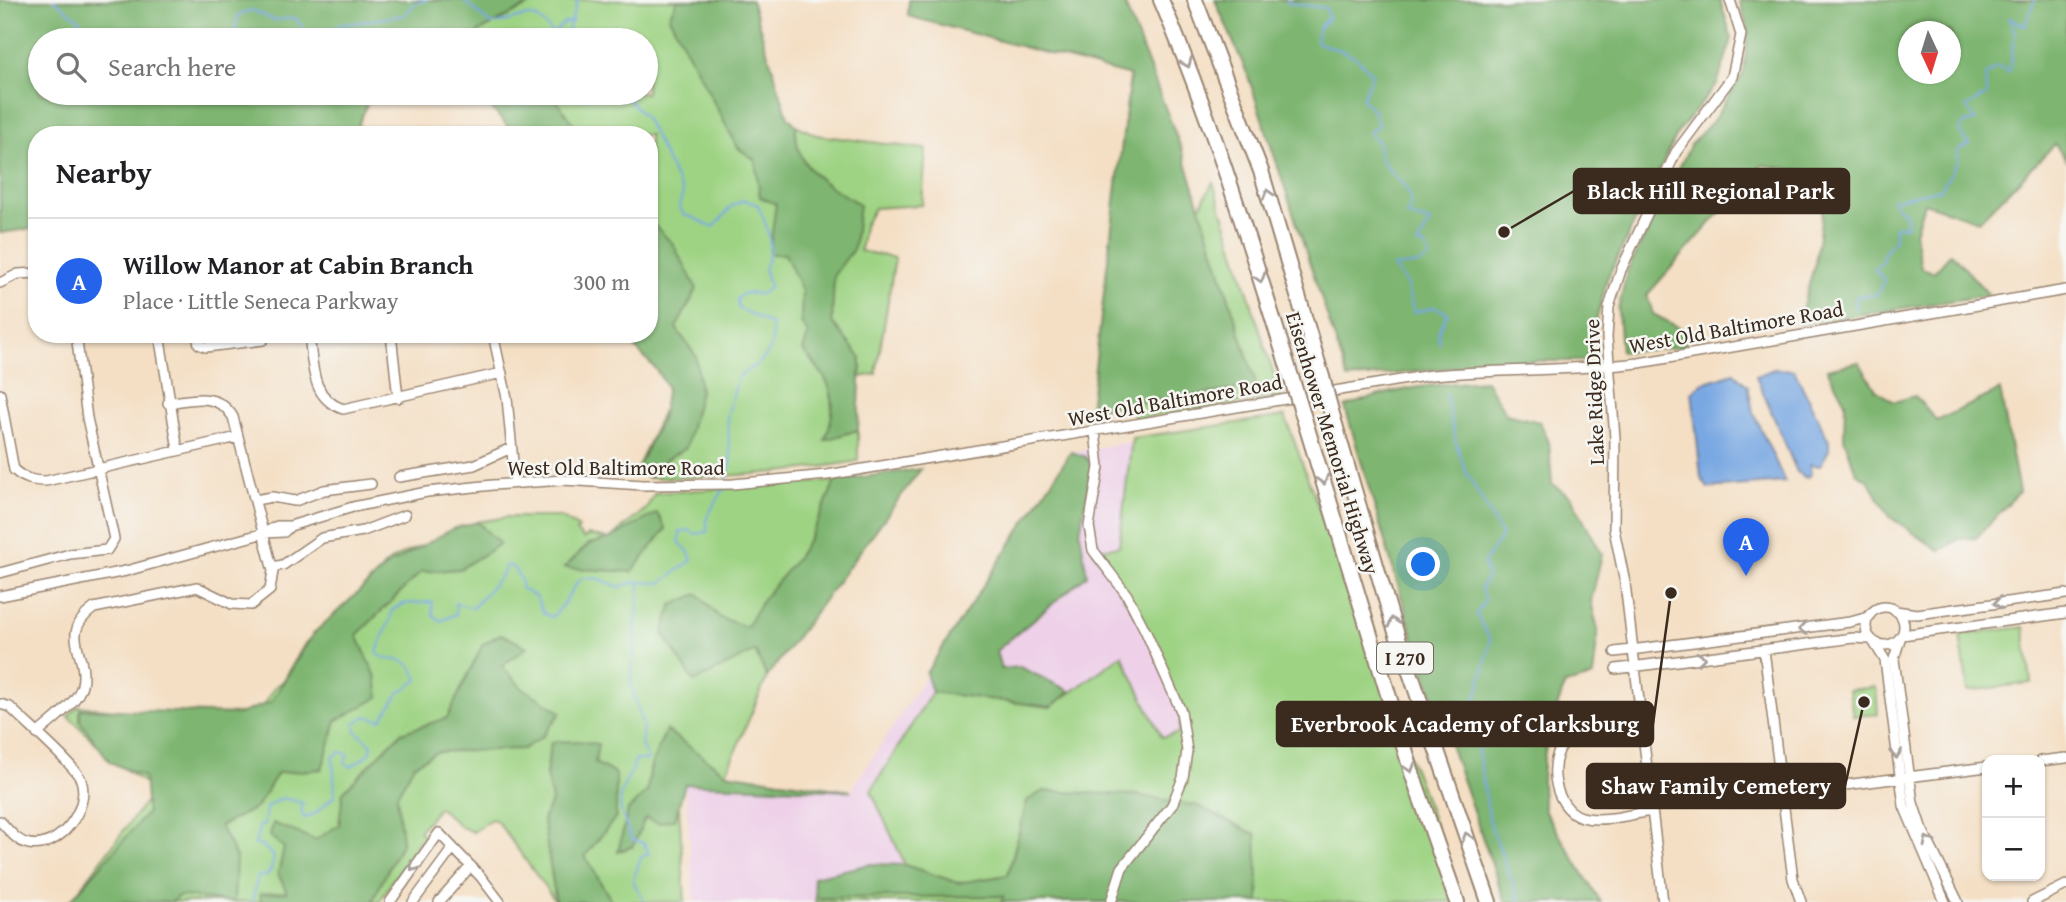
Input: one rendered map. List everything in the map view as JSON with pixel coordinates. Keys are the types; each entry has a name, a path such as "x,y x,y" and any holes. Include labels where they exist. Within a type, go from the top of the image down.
{"highway":[{"name":"Eisenhower Memorial Highway","path":"1161,0 1202,99 1230,180 1413,776 1457,902"},
{"name":"Eisenhower Memorial Highway","path":"1195,0 1261,171 1392,620 1489,902"}],"street":[{"name":"Lake Ridge Drive","path":"1663,902 1625,583 1614,529 1615,438 1607,337 1609,307 1621,270 1676,152 1726,88 1735,68 1741,35 1730,0"},
{"path":"0,283 18,274 28,273"},
{"name":"West Old Baltimore Road","path":"0,596 126,571 264,533 284,532 290,526 353,507 402,497 514,483 564,480 717,485 827,475 1432,375 1611,366 2066,290"},
{"path":"0,573 71,554 107,550 112,545 114,534 87,418 77,343"},
{"path":"160,343 168,403 178,450"},
{"path":"200,343 206,347 239,343"},
{"path":"310,343 316,385 325,399 343,409 502,373"},
{"path":"392,343 398,398"},
{"path":"495,343 502,373 514,483"},
{"path":"0,394 10,457 15,470 22,477 46,481 239,437"},
{"path":"37,734 78,694 83,672 75,636 80,620 94,608 197,587 232,604 251,605 270,590 272,567 239,437 227,406 206,398 168,403"},
{"path":"1095,432 1099,467 1089,526 1093,551 1127,595 1145,630 1181,711 1187,751 1183,778 1172,805 1122,868 1111,902"},
{"path":"399,477 474,465 511,448"},
{"path":"255,500 272,496 303,499 324,490 371,484"},
{"path":"272,567 283,565 322,538 363,531 405,515"},
{"path":"1615,652 1850,622 1870,617 1881,608 1917,614 2066,594"},
{"path":"1896,611 1904,625 1894,659 1904,777 1920,827 1958,902"},
{"path":"1616,669 1853,638 1890,645 1901,637 2066,613"},
{"path":"1870,617 1867,628 1885,660 1911,830 1945,902"},
{"path":"1764,650 1793,879 1801,902"},
{"path":"0,704 10,707 80,778 82,806 58,837 42,845 26,844 0,821"},
{"path":"1641,725 1573,736 1560,748 1555,765 1562,802 1573,814 1590,819 1652,811"},
{"path":"2045,760 2066,758"},
{"path":"1782,793 1982,768"},
{"path":"390,902 439,833 471,866 500,902"},
{"path":"413,902 453,848"},
{"path":"439,902 471,866"},
{"path":"2032,902 2066,885"}],"shaded area":[{"path":"1285,416 1436,902 694,902 685,784 851,791 1071,452"}],"green space":[{"path":"0,0 539,0 486,28 28,28 28,105 367,105 358,126 28,126 28,229 0,233"},
{"path":"522,0 677,0 670,17 726,125 859,205 824,182 806,164 796,140 796,125 816,135 926,149 922,205 874,208 864,226 860,251 895,258 876,374 861,377 861,358 829,381 833,419 825,439 858,430 858,461 728,476 649,478 654,472 636,471 676,381 654,343 658,343 658,126 519,126 506,105 658,105 658,28 486,28 515,12"},
{"path":"677,0 751,0 788,117 796,125 796,140 800,153 814,174 859,204 854,248 834,275 832,322 861,358 858,430 825,440 830,425 832,401 826,381 803,351 808,334 801,322 802,291 785,254 769,254 776,204 760,197 755,160 738,148 669,17"},
{"path":"909,0 1123,0 1183,153 1257,387 1090,409 1130,76 908,16"},
{"path":"1215,0 1720,0 1732,39 1717,84 1678,132 1607,279 1586,361 1512,361 1348,379 1247,73"},
{"path":"1739,0 2066,0 2066,160 2055,144 1979,221 1924,203 1915,233 1921,268 1934,272 1951,253 1989,295 1798,324 1815,263 1828,174 1762,165 1647,295 1653,314 1686,331 1685,347 1621,352 1618,310 1627,272 1691,144 1713,121 1744,72 1748,29"},
{"path":"488,105 560,105 575,126 508,126"},
{"path":"1213,182 1281,397 1133,419 1171,261"},
{"path":"658,229 673,244 697,289 676,328 696,356 700,391 686,448 665,460 649,478 636,471 661,420 667,387 655,368 630,343 658,343"},
{"path":"1859,362 1876,390 1894,402 1915,396 1937,421 2000,390 2019,492 1976,538 1959,539 1940,551 1890,517 1868,480 1856,473 1844,438 1845,402 1827,369"},
{"path":"1486,381 1506,414 1540,422 1549,442 1552,484 1571,497 1602,554 1591,601 1598,631 1593,677 1565,684 1546,747 1542,779 1545,812 1601,902 1505,902 1419,656 1345,407 1396,391"},
{"path":"1285,416 1463,902 1259,902 1255,835 1027,801 1008,875 958,883 905,865 871,791 932,692 1051,707 1122,655 1162,737 1179,733 1181,711 1145,630 1093,550 1119,546 1132,438"},
{"path":"1071,452 1086,457 1092,467 1080,532 1087,575 996,651 1001,669 1020,667 1070,691 1051,707 932,692 926,673"},
{"path":"921,469 767,677 755,651 694,682 663,633 672,605 698,594 720,618 747,627 807,541 835,481"},
{"path":"835,481 807,541 763,599 747,627 767,677 726,773 666,730 651,766 647,792 628,810 633,846 645,818 675,819 679,806 685,902 612,902 585,856 616,817 595,760 549,754 546,774 552,800 543,820 556,902 497,821 491,819 473,832 461,827 439,807 419,831 423,835 379,902 70,902 154,790 116,763 68,716 78,706 252,724 274,688 284,680 305,643 386,564 410,551 482,526 477,522 508,517 561,517 579,528 576,531 584,539 588,535 609,539 646,509 655,493"},
{"path":"657,513 666,529 632,572 564,568 589,544 609,539"},
{"path":"477,522 500,544 460,569 421,572 357,635 376,677 379,697 336,721 322,769 278,773 256,808 220,826 236,857 234,902 178,896 172,902 69,902 147,813 144,777 110,762 80,721 80,709 239,714 271,702 314,633 387,566 452,529"},
{"path":"2024,627 2031,683 1968,691 1960,635"},
{"path":"501,634 527,647 502,666 521,687 561,712 542,737 523,749 436,752 414,765 397,795 402,842 372,902 261,902 260,894 287,892 278,874 284,848 270,836 273,823 315,840 339,825 343,792 401,733 447,718 483,644"},
{"path":"1876,687 1878,714 1853,716 1849,690"},
{"path":"666,730 726,773 851,791 685,784 675,819 658,823 645,818 633,846 618,852 628,810 647,792 651,766"},
{"path":"578,741 598,744 595,763 616,774 616,817 585,856 612,902 556,902 543,820 552,800 546,774 551,742"},
{"path":"1043,791 1136,795 1198,806 1256,835 1259,902 1002,902 1003,896 816,898 813,877 871,864 905,865 958,883 1008,875 1027,801"},
{"path":"1004,896 1002,902 815,902 816,898"}],"water":[{"path":"1774,369 1794,370 1829,441 1829,450 1820,466 1810,465 1811,474 1806,478 1797,472 1756,376"},
{"path":"1734,373 1748,386 1753,412 1785,482 1708,488 1701,478 1692,392 1703,383"}],"waterway":[{"path":"54,0 79,19 84,28"},
{"path":"334,28 339,25 405,15 415,3 427,0"},
{"path":"463,0 491,24 531,16 538,18 548,28"},
{"path":"569,28 578,0"},
{"path":"1288,0 1287,3 1326,8 1328,18 1318,29 1316,42 1341,50 1361,61 1372,75 1362,99 1374,111 1378,125 1368,133 1378,142 1379,155 1385,166 1408,191 1411,199 1406,215 1430,222 1417,245 1425,246 1430,257 1419,264 1393,267 1406,283 1414,313 1434,307 1448,313 1438,332 1439,343"},
{"path":"1856,309 1856,296 1877,295 1884,280 1874,269 1882,263 1884,251 1895,240 1895,226 1907,226 1905,214 1892,200 1941,189 1959,160 1957,151 1969,144 1960,132 1963,124 1976,120 1966,107 1987,95 1985,76 1997,67 2009,72 2015,32 2009,18 2025,26 2035,0"},
{"path":"236,28 238,15 252,10 274,20 296,18 302,28"},
{"path":"559,28 573,21"},
{"path":"634,105 650,126"},
{"path":"658,143 683,193 679,206 684,215 714,227 732,206 744,200 758,205 767,229 770,252 764,269 770,287 761,294 744,293 737,299 738,308 772,325 771,345 760,362 738,377 727,417 731,463 726,481"},
{"path":"1446,395 1456,443 1466,472 1502,536 1484,562 1487,576 1481,589 1485,600 1476,614 1491,641 1472,714 1490,823 1520,902"},
{"path":"252,902 258,876 266,876 271,870 274,857 263,846 255,845 259,826 264,825 266,807 283,798 303,803 301,811 304,818 316,813 335,795 333,757 340,752 348,754 345,762 351,767 370,753 372,745 356,731 355,723 366,716 381,720 400,692 418,680 409,665 377,654 392,610 403,604 432,602 433,615 441,621 456,614 455,603 473,608 503,573 506,565 513,567 521,580 521,588 536,597 543,613 552,617 582,578 600,579 619,587 635,582 661,583 692,560 679,542 680,532 707,532 707,517 725,487"},
{"path":"640,582 631,685 643,726 641,745 648,760 635,760 620,800 622,814 632,840 644,843 649,854 641,857 633,881 645,902"}],"place":[{"name":"Black Hill Regional Park","path":"1504,232"},
{"name":"Willow Manor at Cabin Branch","path":"1746,576"},
{"name":"Everbrook Academy of Clarksburg","path":"1671,593"},
{"name":"Shaw Family Cemetery","path":"1864,702"}]}
